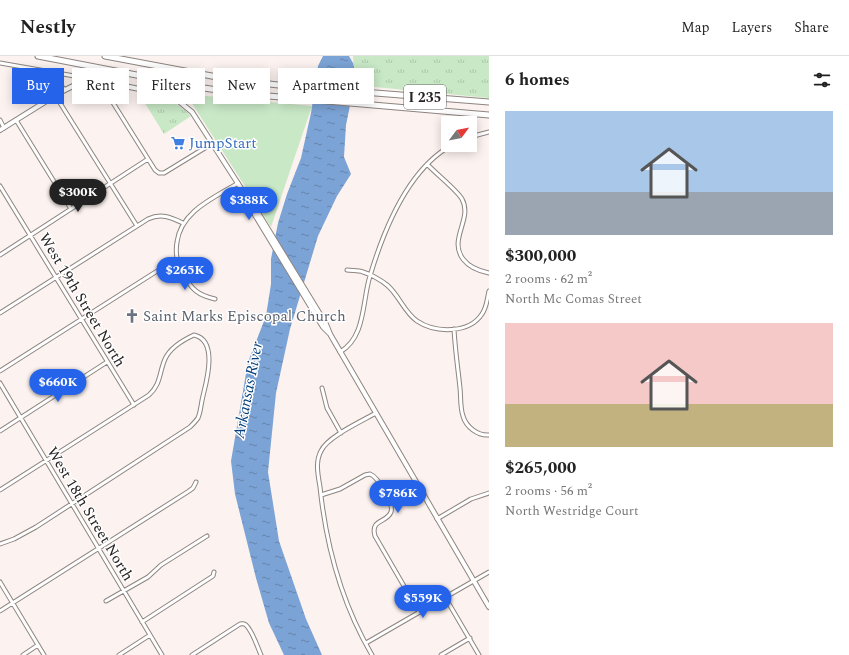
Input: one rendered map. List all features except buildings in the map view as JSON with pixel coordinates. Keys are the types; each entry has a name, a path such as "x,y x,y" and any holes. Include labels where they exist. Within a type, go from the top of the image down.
{"highway":[{"name":"I 235","path":"38,56 204,88 244,94 489,115"},
{"name":"I 235","path":"105,56 234,80 489,102"}],"main road":[{"path":"64,89 72,86"},
{"path":"129,87 164,94 182,102 198,120 309,294 340,352 489,607"},
{"path":"0,130 42,104"},
{"path":"248,199 249,205 306,300 323,327 330,334"}],"street":[{"path":"0,63 29,68"},
{"path":"62,104 137,226"},
{"path":"114,104 155,170 159,173 164,173 213,143"},
{"path":"0,120 4,128"},
{"path":"16,120 71,210"},
{"path":"477,135 489,132"},
{"path":"340,352 347,348 354,339 363,314 366,288 370,275 392,216 421,170 443,152"},
{"path":"0,255 148,159"},
{"path":"427,164 462,199 465,210 457,243 461,256 471,267 489,273"},
{"path":"215,299 202,296 188,284 176,259 177,238 183,223 192,212 238,183"},
{"name":"West 19th Street North","path":"0,186 134,405"},
{"path":"0,313 155,216 161,215 183,223"},
{"path":"0,371 176,259"},
{"path":"347,270 362,271 388,286 416,320 429,327 440,329 454,329 466,326 475,321 481,316 487,304 489,291"},
{"path":"454,329 455,351 463,417 476,432 485,436 489,435"},
{"path":"0,490 149,395 158,385 165,358 174,347 194,336 203,340 208,350 208,374 198,417 195,422 185,432 72,504 14,539 0,544"},
{"path":"0,431 107,362"},
{"name":"West 18th Street North","path":"0,383 162,655"},
{"path":"322,388 327,408 341,433"},
{"path":"372,655 347,602 335,566 326,533 317,464 318,456 324,445 341,433 376,413"},
{"path":"321,495 340,489 365,475 370,474 377,478 390,501 392,510 391,514 376,524 374,531 419,612"},
{"path":"0,611 193,488 196,482"},
{"path":"437,519 471,499 489,493"},
{"path":"106,601 148,577 161,565 207,536"},
{"path":"142,622 213,576 214,572"},
{"path":"366,643 489,572"},
{"path":"0,582 44,655"},
{"path":"446,597 479,655"},
{"path":"192,655 239,625 244,624 246,625 261,655"},
{"path":"119,655 150,635"},
{"path":"441,655 470,638"},
{"path":"23,655 38,645"}],"green space":[{"path":"353,56 489,56 489,98 374,87 374,68 353,68"},
{"path":"205,96 213,97 213,104 270,104 270,102 278,103 278,104 312,106 271,227 192,104 205,104"},
{"path":"145,104 176,104 191,116 164,134"}],"water":[{"path":"323,56 349,56 354,68 318,68"},
{"name":"Arkansas River","path":"312,104 350,104 346,125 344,157 351,174 337,196 318,236 290,329 276,393 268,472 279,541 306,619 322,655 284,655 269,623 256,578 235,494 231,461 248,362 266,316 271,284 271,259 278,223 301,158"}],"place":[{"name":"JumpStart","path":"178,143"},
{"name":"Saint Marks Episcopal Church","path":"132,316"}]}
